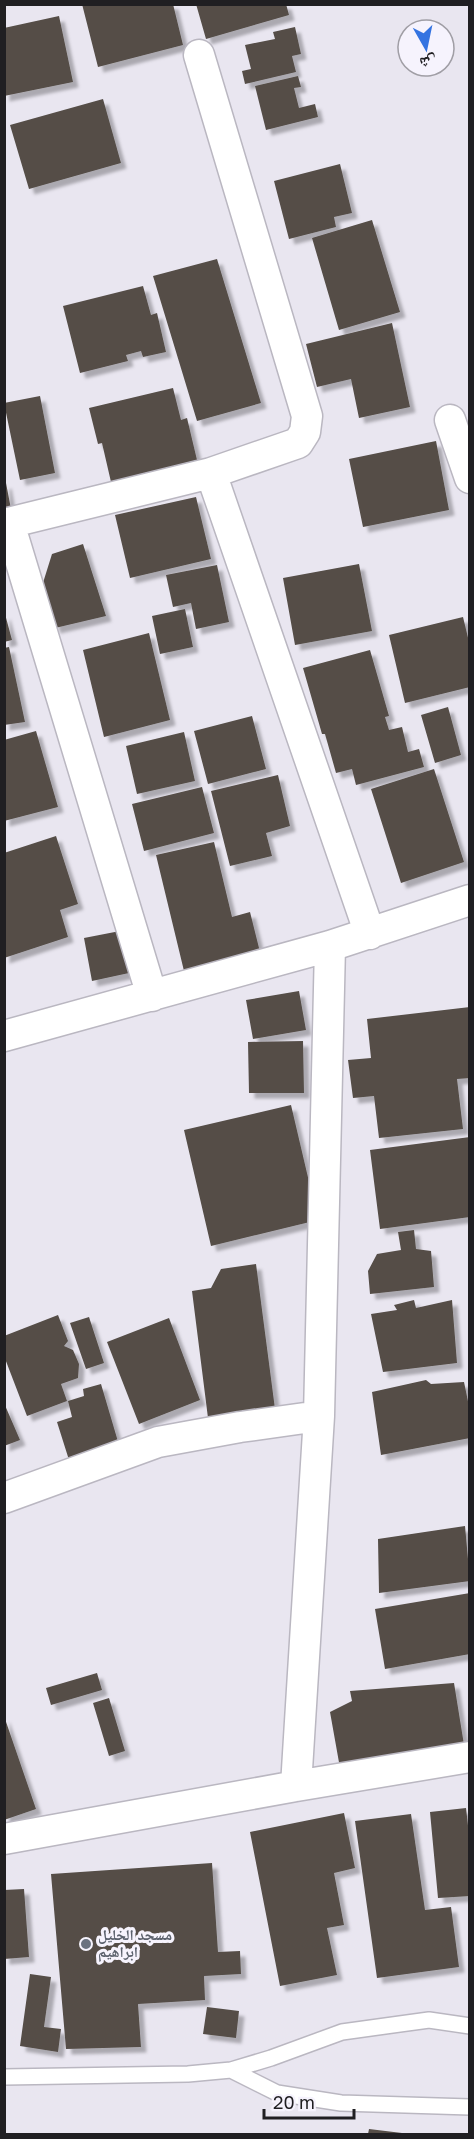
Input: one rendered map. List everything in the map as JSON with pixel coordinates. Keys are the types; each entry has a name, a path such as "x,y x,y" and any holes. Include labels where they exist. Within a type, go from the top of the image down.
{"street":[{"path":"152,996 7,523 212,473 298,443 305,432 307,416 199,55"},
{"path":"450,420 470,478"},
{"path":"212,473 370,933"},
{"path":"4,1036 330,946 470,900"},
{"path":"296,1786 319,1416 330,946"},
{"path":"4,1498 158,1442 319,1416"},
{"path":"4,1839 470,1757"}],"lane":[{"path":"4,2077 188,2074 231,2070 342,2032 429,2020 470,2026"},
{"path":"231,2070 277,2093 341,2103 470,2107"}],"building":[{"path":"82,4 173,4 183,45 98,67"},
{"path":"196,4 286,4 289,15 206,39"},
{"path":"59,16 73,82 4,96 4,28"},
{"path":"295,27 301,54 292,56 296,72 245,84 242,71 251,69 245,45 275,39 273,32"},
{"path":"298,76 301,87 294,88 299,108 315,104 318,117 266,130 255,86"},
{"path":"103,99 121,163 29,189 10,125"},
{"path":"340,164 352,213 334,217 336,227 289,239 274,181"},
{"path":"372,220 400,312 339,330 312,238"},
{"path":"217,259 261,403 197,421 153,276"},
{"path":"143,286 151,315 157,313 166,352 143,357 141,351 126,355 128,361 80,373 63,306"},
{"path":"392,323 410,407 359,418 351,379 317,387 306,344"},
{"path":"173,388 181,420 187,418 197,460 111,482 102,443 98,444 89,408"},
{"path":"40,396 55,473 20,480 4,403"},
{"path":"436,441 449,510 363,527 349,459"},
{"path":"6,483 11,509 4,510 4,484"},
{"path":"196,497 211,559 130,578 115,515"},
{"path":"83,544 106,616 55,628 42,586 52,554"},
{"path":"359,564 372,631 295,645 283,578"},
{"path":"217,565 229,622 196,629 191,603 173,607 166,575"},
{"path":"185,609 193,647 160,654 152,616"},
{"path":"4,615 12,640 4,642"},
{"path":"463,617 470,646 470,687 405,703 389,635"},
{"path":"149,633 170,720 104,737 83,650"},
{"path":"9,647 25,722 4,725 4,648"},
{"path":"370,650 389,716 385,717 389,730 402,727 408,752 419,749 424,767 356,785 352,769 336,773 303,668"},
{"path":"448,707 461,755 435,763 421,715"},
{"path":"252,716 266,769 208,784 194,731"},
{"path":"36,731 58,807 4,821 4,740"},
{"path":"184,732 195,781 137,794 126,746"},
{"path":"434,769 464,862 401,883 371,789"},
{"path":"278,775 290,826 266,833 272,856 230,866 211,791"},
{"path":"202,787 214,833 144,851 132,804"},
{"path":"56,836 78,904 60,910 68,937 4,958 4,853"},
{"path":"214,842 232,917 250,912 260,952 184,971 156,855"},
{"path":"120,931 129,973 92,981 84,938"},
{"path":"299,991 306,1030 253,1039 246,1000"},
{"path":"470,1007 470,1078 457,1079 463,1129 379,1138 374,1096 353,1098 348,1060 371,1058 367,1019"},
{"path":"303,1041 304,1093 249,1093 248,1042"},
{"path":"291,1105 318,1220 211,1246 184,1130"},
{"path":"470,1137 470,1217 380,1229 370,1150"},
{"path":"414,1230 416,1249 431,1251 434,1287 370,1294 368,1271 377,1254 401,1250 398,1232"},
{"path":"256,1264 275,1409 208,1418 192,1291 211,1288 221,1269"},
{"path":"414,1300 416,1308 452,1300 457,1363 383,1372 371,1314 397,1310 394,1305"},
{"path":"58,1315 68,1341 64,1346 73,1350 79,1364 78,1378 61,1384 67,1401 27,1416 4,1356 4,1336"},
{"path":"89,1317 104,1363 86,1369 70,1323"},
{"path":"169,1318 200,1400 139,1424 107,1342"},
{"path":"426,1380 431,1384 464,1382 470,1411 470,1438 381,1455 372,1392"},
{"path":"101,1384 119,1445 69,1460 57,1422 72,1417 68,1401 84,1396 83,1389"},
{"path":"4,1403 20,1440 4,1446"},
{"path":"465,1526 470,1581 379,1593 378,1539"},
{"path":"470,1593 470,1654 385,1669 375,1609"},
{"path":"97,1673 102,1690 51,1705 46,1688"},
{"path":"454,1683 465,1751 340,1768 330,1712 352,1701 350,1691"},
{"path":"109,1698 125,1751 109,1756 93,1703"},
{"path":"4,1716 36,1809 4,1820"},
{"path":"466,1808 470,1843 470,1896 438,1898 430,1812"},
{"path":"344,1813 355,1868 334,1873 344,1925 327,1928 337,1975 280,1986 250,1832"},
{"path":"411,1814 425,1910 451,1907 459,1967 377,1978 355,1821"},
{"path":"212,1863 218,1952 240,1951 241,1974 204,1976 205,2000 138,2004 141,2047 66,2049 51,1874"},
{"path":"24,1889 29,1957 4,1959 4,1890"},
{"path":"30,1974 51,1977 44,2027 61,2029 58,2052 20,2046"},
{"path":"207,2007 239,2011 236,2038 203,2034"},
{"path":"369,2129 402,2133 402,2134 368,2134"}],"place":[{"name":"مسجد الخليل ابراهيم","path":"86,1944"}]}
